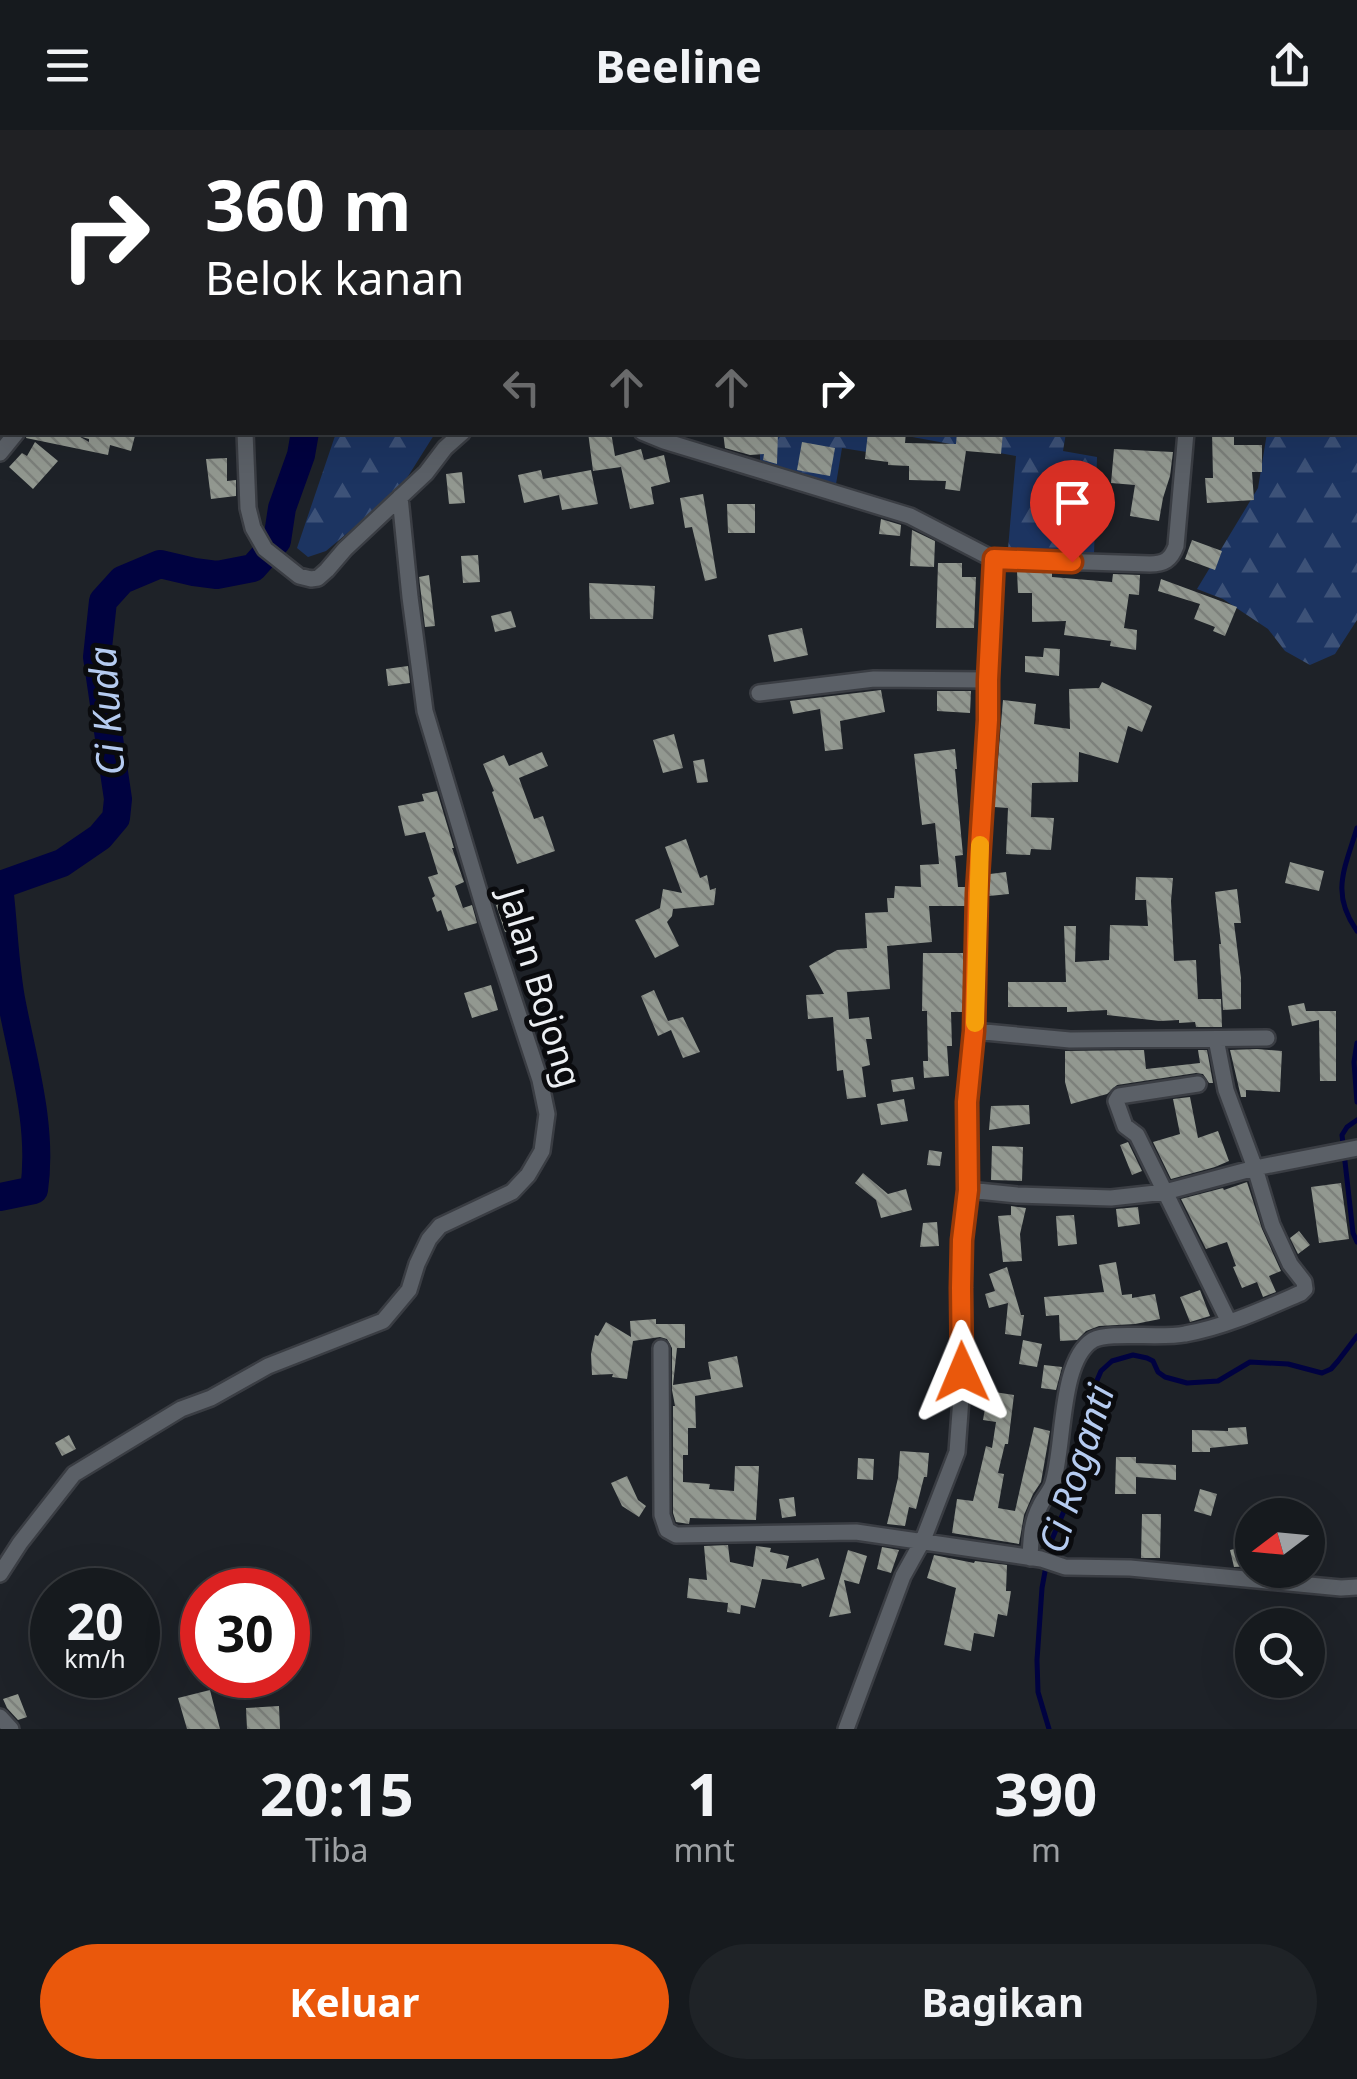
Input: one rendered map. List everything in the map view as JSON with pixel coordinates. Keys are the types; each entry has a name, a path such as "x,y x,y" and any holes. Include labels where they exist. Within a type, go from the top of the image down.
{"street":[{"path":"244,435 248,508 253,528 266,549 299,576 318,578 460,435"},
{"path":"649,435 910,516 994,559 1150,564 1167,560 1176,546 1186,435"},
{"name":"Jalan Bojong","path":"0,1574 74,1474 182,1408 211,1398 268,1366 383,1321 409,1290 429,1239 440,1226 512,1192 542,1151 547,1114 540,1080 425,710 400,497"},
{"path":"846,1729 902,1576 923,1540 958,1452 962,1240 968,1190 967,1102 974,1031 994,559"},
{"path":"759,693 874,679 988,680"},
{"path":"974,1031 1070,1040 1267,1038"},
{"path":"1036,1559 1031,1528 1052,1486 1070,1378 1090,1341 1102,1337 1184,1334 1228,1322 1301,1293 1306,1286 1290,1264 1272,1225 1226,1090 1216,1039"},
{"path":"1198,1084 1116,1098 1124,1126 1137,1136 1228,1322"},
{"path":"968,1190 1111,1198 1165,1192 1254,1168 1348,1151"},
{"path":"661,1348 662,1515 665,1526 676,1535 856,1532 1036,1559 1065,1568 1130,1568 1357,1587"},
{"path":"0,1717 11,1729"}],"green space":[{"path":"335,435 434,435 400,489 326,551 308,557 297,548"},
{"path":"760,435 896,435 892,456 842,448 836,484 760,461"},
{"path":"901,435 1066,435 1063,451 1097,457 1094,554 1008,549 1016,456"},
{"path":"1267,435 1357,435 1357,620 1335,654 1310,665 1285,651 1268,629 1223,599 1197,589 1258,488"}],"building":[{"path":"27,435 135,435 131,451 110,445 108,455 26,438"},
{"path":"588,435 612,435 615,456 641,449 644,460 664,455 670,482 651,487 654,504 630,509 621,467 593,471"},
{"path":"723,435 778,435 777,464 763,460 764,454 750,455 725,448"},
{"path":"868,435 906,435 905,443 956,444 957,435 1003,435 1001,454 966,451 960,491 945,489 946,481 909,480 909,466 865,459"},
{"path":"1212,435 1234,435 1234,445 1262,445 1262,472 1252,472 1254,500 1207,503 1205,478 1213,478"},
{"path":"35,442 58,461 33,489 9,467 22,453 27,456"},
{"path":"802,442 835,448 830,476 797,470"},
{"path":"1114,449 1173,452 1159,521 1130,516 1135,485 1111,483"},
{"path":"227,458 227,481 236,480 236,496 211,499 206,459"},
{"path":"541,470 543,479 591,470 598,504 562,510 559,495 524,503 518,475"},
{"path":"462,472 465,503 449,504 446,474"},
{"path":"703,494 717,578 705,581 692,527 685,528 680,498"},
{"path":"727,504 755,504 755,533 728,533"},
{"path":"881,519 901,525 900,536 879,534"},
{"path":"912,530 935,541 934,567 910,566"},
{"path":"1192,540 1222,551 1215,570 1185,559"},
{"path":"478,555 480,582 463,583 461,556"},
{"path":"938,563 962,563 962,577 976,577 974,628 936,628"},
{"path":"1017,571 1052,572 1052,577 1112,582 1113,574 1140,575 1139,595 1129,594 1124,628 1137,630 1136,650 1110,646 1111,641 1064,635 1066,621 1032,622 1032,593 1018,593"},
{"path":"429,575 435,626 425,627 419,577"},
{"path":"1161,579 1237,607 1225,636 1213,631 1215,627 1194,619 1200,604 1158,591"},
{"path":"589,583 655,586 653,619 590,619"},
{"path":"511,611 516,627 495,632 491,616"},
{"path":"802,628 808,655 774,662 768,635"},
{"path":"1044,648 1060,649 1059,676 1025,672 1025,656 1043,657"},
{"path":"408,666 410,683 388,686 386,669"},
{"path":"1102,682 1152,706 1142,732 1128,726 1118,763 1079,752 1078,782 1032,783 1031,817 1054,818 1051,850 1031,849 1030,855 1006,854 1008,808 994,807 1003,700 1036,704 1034,724 1070,729 1069,689 1099,688"},
{"path":"881,690 885,712 840,721 843,749 825,751 820,709 793,714 790,701"},
{"path":"937,691 971,691 970,713 937,711"},
{"path":"674,734 683,768 663,773 653,740"},
{"path":"955,749 963,855 955,856 958,887 965,887 965,906 929,906 932,942 887,946 890,989 847,992 849,1019 869,1017 872,1039 866,1039 870,1065 862,1067 866,1097 847,1099 843,1070 837,1071 833,1017 808,1019 806,995 824,994 809,966 837,950 867,948 865,913 888,912 887,898 894,898 895,886 921,887 920,865 939,864 935,823 922,825 914,754"},
{"path":"542,752 548,766 519,778 534,819 543,816 555,851 517,864 483,764 504,755 509,766"},
{"path":"704,759 708,782 697,783 693,761"},
{"path":"437,791 464,882 455,886 463,908 472,905 477,923 448,931 432,898 435,896 428,877 438,874 425,832 405,836 398,806 424,801 422,794"},
{"path":"686,839 700,878 707,875 710,890 716,888 714,905 673,909 667,922 679,946 655,958 635,920 660,908 663,889 682,893 665,847"},
{"path":"1290,862 1324,871 1319,891 1285,883"},
{"path":"1006,872 1009,894 989,896 990,874"},
{"path":"1136,877 1173,878 1174,961 1196,960 1198,999 1221,999 1222,1027 1107,1015 1107,1010 1067,1012 1067,1007 1008,1007 1008,982 1066,982 1064,926 1076,926 1075,962 1109,960 1110,925 1148,926 1146,900 1135,900"},
{"path":"1237,889 1241,923 1234,923 1241,1009 1223,1010 1215,892"},
{"path":"520,896 530,923 505,932 496,905"},
{"path":"923,953 963,953 963,1012 951,1012 949,1076 924,1078 923,1061 928,1061 927,1011 922,1011"},
{"path":"491,985 498,1010 472,1018 464,993"},
{"path":"654,990 668,1021 683,1017 700,1052 683,1058 671,1030 658,1036 641,996"},
{"path":"1304,1003 1306,1011 1336,1011 1336,1081 1320,1081 1319,1020 1292,1026 1288,1006"},
{"path":"1144,1050 1146,1069 1200,1063 1198,1050 1207,1050 1213,1083 1196,1073 1117,1085 1107,1094 1071,1104 1065,1082 1065,1051"},
{"path":"1230,1050 1282,1051 1280,1092 1246,1090 1246,1097 1241,1097"},
{"path":"913,1077 915,1089 893,1092 891,1080"},
{"path":"1190,1097 1198,1138 1218,1131 1229,1161 1171,1179 1153,1142 1180,1134 1173,1099"},
{"path":"904,1099 908,1121 881,1125 877,1104"},
{"path":"1029,1105 1030,1124 989,1130 991,1106"},
{"path":"1128,1142 1142,1171 1132,1175 1120,1145"},
{"path":"992,1146 1023,1147 1022,1181 991,1180"},
{"path":"929,1150 942,1152 940,1166 927,1165"},
{"path":"863,1173 888,1194 906,1189 912,1210 881,1218 876,1200 855,1183"},
{"path":"1247,1182 1281,1271 1269,1276 1276,1292 1263,1297 1257,1282 1242,1288 1227,1242 1206,1249 1181,1199"},
{"path":"1341,1183 1349,1239 1319,1243 1311,1187"},
{"path":"1011,1206 1026,1208 1020,1234 1022,1261 1003,1262 998,1216 1011,1215"},
{"path":"1138,1207 1140,1224 1118,1227 1116,1209"},
{"path":"1074,1215 1077,1244 1058,1246 1056,1216"},
{"path":"937,1222 939,1246 920,1247 923,1223"},
{"path":"1299,1231 1310,1245 1298,1254 1290,1238"},
{"path":"1116,1262 1122,1295 1132,1294 1132,1298 1155,1294 1160,1319 1099,1326 1077,1340 1060,1341 1059,1315 1046,1316 1044,1297 1104,1292 1099,1265"},
{"path":"1007,1267 1024,1315 1021,1336 1005,1334 1008,1303 989,1308 985,1294 995,1291 989,1274"},
{"path":"1200,1290 1210,1316 1190,1322 1180,1297"},
{"path":"656,1319 656,1324 685,1324 685,1348 677,1348 673,1385 711,1379 708,1362 737,1356 743,1387 695,1396 696,1428 688,1428 683,1482 734,1491 735,1466 759,1466 756,1520 690,1518 689,1524 676,1522 675,1406 672,1390 672,1348 667,1339 633,1341 627,1379 612,1377 613,1374 592,1375 595,1335 606,1322 631,1337 630,1321"},
{"path":"1023,1340 1042,1344 1037,1367 1019,1364"},
{"path":"1044,1365 1062,1367 1056,1390 1041,1388"},
{"path":"988,1391 1014,1395 1008,1444 998,1473 1004,1474 998,1508 1015,1511 1034,1427 1050,1431 1041,1482 1024,1515 1019,1544 952,1533 957,1499 973,1501 986,1446 992,1448 996,1422 983,1420"},
{"path":"1246,1427 1248,1444 1192,1452 1192,1430"},
{"path":"69,1435 76,1449 62,1456 55,1443"},
{"path":"900,1451 929,1453 927,1477 916,1509 909,1507 905,1526 887,1524"},
{"path":"1116,1457 1136,1457 1136,1463 1176,1465 1176,1480 1136,1477 1136,1494 1115,1494"},
{"path":"858,1458 874,1459 873,1480 857,1479"},
{"path":"627,1476 638,1500 646,1506 639,1517 622,1506 611,1483"},
{"path":"1200,1489 1217,1494 1211,1516 1194,1511"},
{"path":"794,1497 796,1516 782,1518 779,1499"},
{"path":"1142,1514 1161,1514 1160,1558 1141,1558"},
{"path":"728,1545 730,1562 753,1567 756,1546 789,1556 786,1569 818,1558 825,1579 802,1587 762,1579 755,1608 741,1605 740,1614 727,1612 728,1603 687,1598 689,1578 707,1580 704,1546"},
{"path":"882,1547 899,1550 891,1573 877,1569"},
{"path":"848,1550 867,1556 859,1584 844,1580 851,1613 829,1617"},
{"path":"934,1555 1007,1565 1006,1591 1011,1591 1007,1616 998,1614 994,1637 974,1633 971,1651 944,1645 956,1588 927,1578"},
{"path":"18,1694 27,1717 18,1720 3,1699"},
{"path":"178,1698 212,1698 220,1729 187,1729"},
{"path":"279,1706 280,1729 247,1729 246,1708"}],"waterway":[{"name":"Ci Kuda","path":"0,885 62,863 100,837 116,818 118,799 97,657 103,601 122,580 160,564 217,575 253,568 277,541 282,508 304,435"},
{"name":"Ci Roganti","path":"1357,828 1342,880 1344,904 1357,931"},
{"name":"Ci Kuda","path":"0,895 10,991 36,1144 34,1190 0,1197"},
{"name":"Ci Roganti","path":"1357,1043 1357,1102"},
{"name":"Ci Roganti","path":"1357,1120 1342,1135 1357,1242"},
{"name":"Ci Roganti","path":"1049,1729 1038,1692 1042,1588 1050,1544 1064,1511 1101,1371 1112,1361 1133,1355 1153,1361 1165,1377 1187,1383 1218,1381 1250,1362 1288,1364 1322,1373 1331,1369 1357,1336"}],"slow traffic":[{"path":"975,1023 980,845"}],"route":[{"path":"962,1372 967,1102 974,1031 994,559 1072,562"}]}
